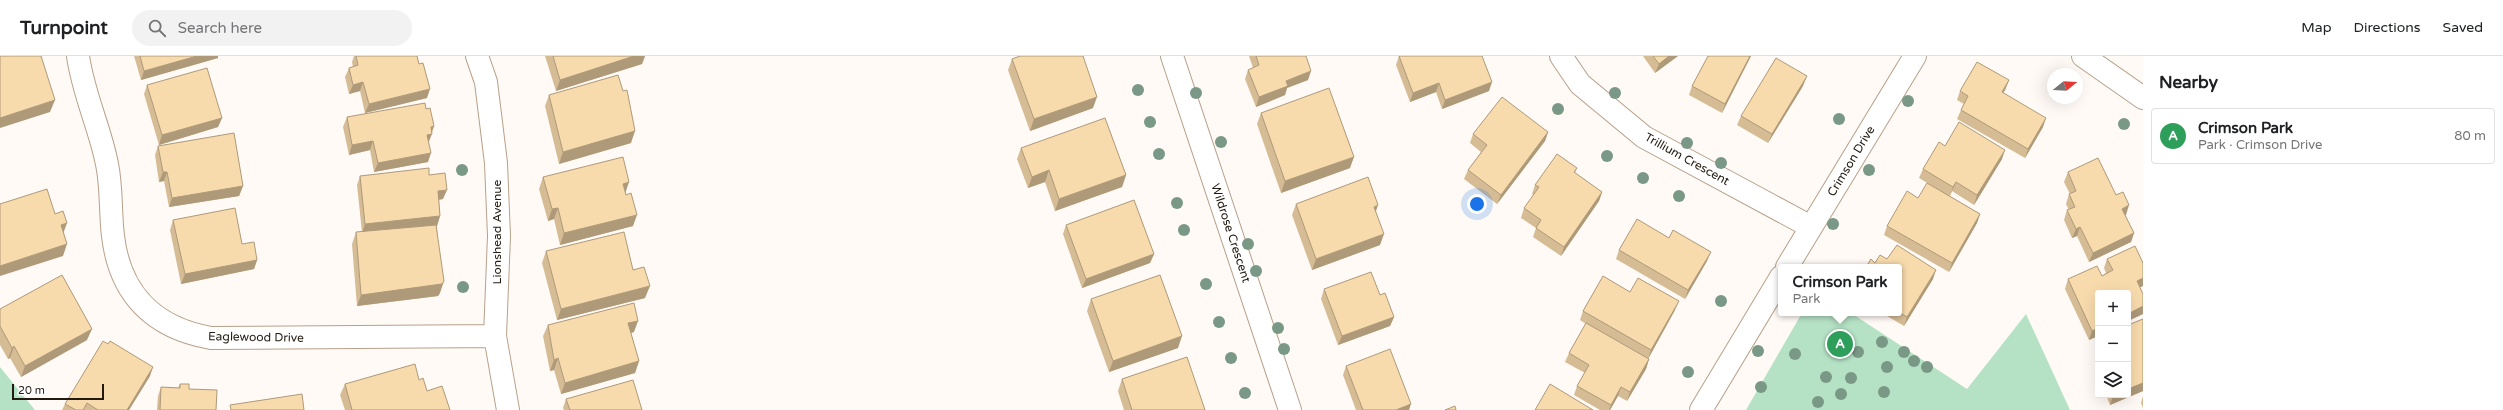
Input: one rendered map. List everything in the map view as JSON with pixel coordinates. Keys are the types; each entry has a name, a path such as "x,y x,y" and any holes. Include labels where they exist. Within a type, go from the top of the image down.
{"street":[{"name":"Eaglewood Drive","path":"78,56 109,171 113,235 119,265 136,298 158,319 183,331 211,338 496,336"},
{"name":"Lionshead Avenue","path":"477,56 486,82 496,163 499,236 496,336 508,410"},
{"name":"Wildrose Crescent","path":"1172,56 1290,410"},
{"name":"Trillium Crescent","path":"1561,56 1580,84 1644,137 1811,227"},
{"name":"Crimson Drive","path":"1789,264 1916,56"},
{"path":"2083,56 2143,98"},
{"path":"1701,410 1778,282"}],"green space":[{"path":"2026,314 2070,410 1746,410 1800,316 1856,316 1967,389"},
{"path":"0,367 35,410 0,410"}],"building":[{"path":"0,56 41,56 55,100 0,118"},
{"path":"140,56 197,56 144,71"},
{"path":"356,56 417,56 419,64 423,63 430,89 369,104 363,82 353,85 349,68 358,65"},
{"path":"553,56 634,56 560,80"},
{"path":"1020,56 1083,56 1097,97 1034,119 1012,59"},
{"path":"1256,56 1306,56 1311,71 1286,81 1288,86 1259,97 1248,70 1259,65"},
{"path":"1399,56 1482,56 1492,82 1445,100 1439,83 1413,93"},
{"path":"1653,56 1669,56 1659,64"},
{"path":"1708,56 1750,56 1725,104 1692,86"},
{"path":"1776,58 1807,76 1772,134 1741,116"},
{"path":"1977,62 2009,80 2002,92 2046,118 2028,149 1961,110 1968,96 1960,91"},
{"path":"207,68 222,118 162,135 147,85"},
{"path":"618,75 623,91 627,90 635,131 563,152 549,95"},
{"path":"1329,88 1354,157 1285,181 1261,113"},
{"path":"1502,97 1548,132 1501,195 1468,170 1487,145 1473,134"},
{"path":"425,103 426,109 430,108 434,126 431,127 432,134 427,135 431,153 378,163 373,141 352,145 347,117"},
{"path":"1105,118 1126,175 1059,199 1049,170 1032,177 1021,148"},
{"path":"1959,122 2005,150 1977,195 1956,182 1953,187 1923,169 1939,142 1945,146"},
{"path":"234,133 243,186 172,198 167,172 163,172 158,146"},
{"path":"1557,154 1577,168 1574,172 1602,192 1564,247 1536,228 1541,220 1524,208 1539,187 1535,185"},
{"path":"623,157 629,182 623,184 626,195 631,193 637,215 564,233 558,208 552,209 543,177"},
{"path":"2098,158 2116,195 2123,192 2129,205 2122,209 2134,233 2093,253 2080,227 2076,229 2067,210 2075,207 2069,194 2076,191 2068,172"},
{"path":"429,168 429,175 445,173 447,190 438,191 440,216 365,224 360,176"},
{"path":"1368,177 1378,205 1374,207 1384,234 1316,259 1296,204"},
{"path":"1927,183 1980,214 1952,263 1887,226 1907,191 1918,198"},
{"path":"47,189 55,214 63,211 67,223 61,225 67,244 0,266 0,204"},
{"path":"1134,200 1154,254 1086,279 1066,225"},
{"path":"235,208 242,244 254,242 257,260 185,274 173,220"},
{"path":"1637,219 1669,238 1673,230 1711,252 1688,290 1619,250"},
{"path":"436,225 444,281 442,284 361,295 356,232"},
{"path":"624,232 633,270 644,267 650,286 561,309 546,251"},
{"path":"1897,245 1936,270 1907,317 1902,314 1902,264 1868,264 1871,259 1875,263 1880,255 1887,259"},
{"path":"2135,246 2143,263 2143,278 2137,281 2143,294 2143,306 2131,312 2131,290 2095,290 2095,330 2092,331 2068,279 2097,266 2102,276 2113,270 2107,259"},
{"path":"1371,272 1380,295 1385,293 1394,317 1342,336 1324,289"},
{"path":"62,275 92,329 25,366 14,346 12,348 0,326 0,309"},
{"path":"1160,275 1182,336 1113,361 1091,299"},
{"path":"1603,276 1630,292 1638,278 1679,301 1651,350 1583,311"},
{"path":"634,303 638,321 628,323 639,361 565,383 558,358 554,360 548,325"},
{"path":"2143,319 2143,383 2131,388 2131,326 2131,324"},
{"path":"1586,323 1649,359 1630,392 1621,387 1611,405 1577,386 1589,365 1569,353"},
{"path":"103,341 108,344 110,341 153,367 127,410 98,410 87,403 83,410 76,410 65,404"},
{"path":"1390,349 1411,404 1396,410 1363,410 1346,366"},
{"path":"1187,357 1205,410 1132,410 1122,379"},
{"path":"415,364 419,380 423,378 427,391 442,386 450,410 352,410 345,384"},
{"path":"633,380 642,410 570,410 566,399"},
{"path":"180,384 189,384 189,389 217,390 216,410 160,410 161,387 180,388"},
{"path":"1550,384 1593,410 1535,410"},
{"path":"302,394 304,410 231,410 230,405"},
{"path":"1455,406 1456,410 1445,410"}],"place":[{"name":"Crimson Park","path":"1840,344"}]}
